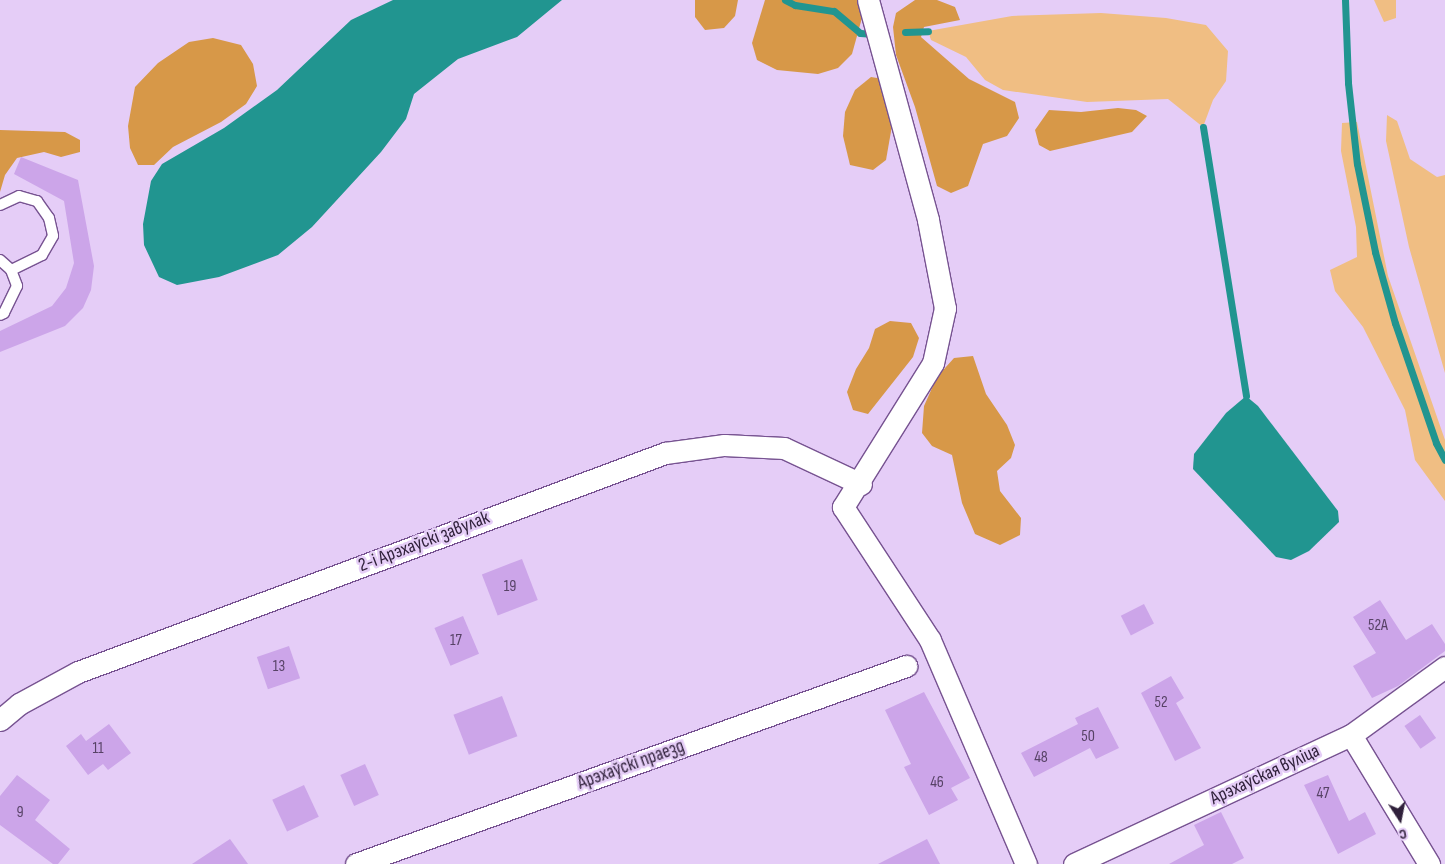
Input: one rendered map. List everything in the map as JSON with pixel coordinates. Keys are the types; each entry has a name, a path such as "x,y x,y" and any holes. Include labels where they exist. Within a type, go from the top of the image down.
{"street":[{"path":"868,0 928,220 945,308 933,363 860,484 844,507 930,640 1026,864"},
{"name":"2-і Арэхаўскі завулак","path":"0,720 19,704 78,672 665,453 724,445 784,448 860,484"},
{"name":"Арэхаўскі праезд","path":"356,864 906,666"},
{"name":"Арэхаўская вуліца","path":"1074,864 1351,735 1445,667"},
{"path":"1351,735 1429,864"}],"lane":[{"path":"0,205 19,196 37,201 49,218 53,236 42,255 11,270"},
{"path":"0,260 11,270 17,286 4,314 0,315"}],"shaded area":[{"path":"393,0 562,0 517,37 458,59 414,94 406,119 381,152 312,227 278,255 219,277 177,285 159,277 144,245 143,224 151,181 162,164 224,128 277,90 351,20"},
{"path":"695,0 738,0 735,16 724,28 705,30 695,17"},
{"path":"765,0 862,0 865,7 852,54 838,68 818,74 777,70 757,60 752,43"},
{"path":"915,0 937,0 955,7 960,20 924,27 921,37 969,79 1015,102 1019,118 1007,136 983,144 968,186 951,193 937,186 915,107 896,55 893,27 896,13"},
{"path":"1374,0 1396,0 1396,18 1384,22"},
{"path":"1101,13 1166,18 1206,25 1228,51 1226,81 1213,100 1203,127 1168,99 1087,102 1003,90 985,80 966,57 931,40 928,31 1012,16"},
{"path":"213,38 241,45 253,64 257,86 246,104 221,122 173,147 154,165 138,165 130,148 128,126 135,87 158,63 189,42"},
{"path":"871,77 883,79 893,120 886,160 873,170 850,165 843,136 845,112 855,90"},
{"path":"1118,108 1136,110 1147,116 1132,132 1050,151 1039,145 1035,130 1049,110 1081,112"},
{"path":"1387,115 1397,121 1410,159 1437,177 1445,175 1445,373 1409,247 1386,141"},
{"path":"1357,122 1388,276 1445,440 1445,501 1415,460 1405,410 1363,327 1335,291 1330,270 1357,257 1356,227 1341,151 1342,123"},
{"path":"0,130 65,132 80,140 80,152 61,157 44,152 17,158 5,175 0,192"},
{"path":"890,321 911,323 919,338 913,357 868,414 853,410 847,392 856,369 869,348 875,329"},
{"path":"973,356 986,394 1007,425 1015,445 1011,458 997,471 1000,491 1021,518 1020,535 1000,545 975,534 962,503 952,455 932,446 922,433 924,406 937,377 954,358"},
{"path":"1246,396 1258,406 1338,511 1339,522 1309,551 1291,560 1276,557 1193,469 1194,454 1226,413"}],"building":[{"path":"21,157 78,180 94,266 91,290 83,308 65,326 0,352 0,331 52,306 66,288 74,263 64,201 14,174"},
{"path":"522,559 538,600 498,615 482,574"},
{"path":"1380,600 1406,640 1432,624 1445,644 1445,651 1398,686 1372,698 1353,666 1376,653 1353,617"},
{"path":"1144,604 1154,624 1131,635 1121,616"},
{"path":"463,616 479,654 450,666 434,628"},
{"path":"289,646 300,678 268,689 257,657"},
{"path":"1171,676 1184,698 1176,703 1201,748 1175,761 1141,693"},
{"path":"924,692 970,778 951,788 958,800 929,815 904,767 911,764 885,710"},
{"path":"502,696 517,736 469,755 453,715"},
{"path":"1098,707 1119,748 1096,759 1090,748 1034,777 1021,753 1078,724 1075,718"},
{"path":"1420,715 1436,738 1420,749 1404,726"},
{"path":"109,724 131,753 108,770 103,764 88,775 66,746 81,734 86,741"},
{"path":"365,764 379,795 354,806 340,775"},
{"path":"17,775 50,800 35,820 70,849 58,864 53,864 0,825 0,796"},
{"path":"1328,775 1349,821 1365,812 1376,834 1338,854 1304,785"},
{"path":"304,785 319,817 287,832 272,800"},
{"path":"1221,812 1244,858 1232,864 1169,864 1204,845 1194,825"},
{"path":"230,839 248,864 192,864"},
{"path":"927,839 940,864 878,864"}],"waterway":[{"path":"785,0 795,5 834,11 860,33 874,34"},
{"path":"1345,0 1348,83 1357,164 1375,252 1395,323 1436,443 1445,460"},
{"path":"905,32 928,31"},
{"path":"1203,127 1246,396"}]}
